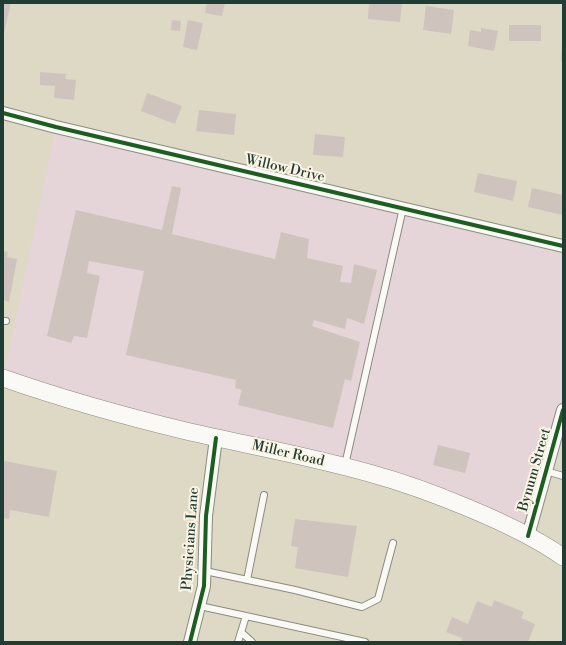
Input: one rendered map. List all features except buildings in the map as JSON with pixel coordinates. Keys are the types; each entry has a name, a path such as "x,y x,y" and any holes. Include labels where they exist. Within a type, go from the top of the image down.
{"main road":[{"name":"Miller Road","path":"3,378 68,399 115,412 216,438 344,467 436,494 498,520 563,557"}],"street":[{"name":"Willow Drive","path":"3,113 56,127 563,246"},
{"name":"Bynum Street","path":"528,536 563,410"},
{"name":"Physicians Lane","path":"190,642 204,586 206,516 216,438"}],"lane":[{"path":"344,467 403,208"},
{"path":"546,471 563,476"},
{"path":"247,580 264,495"},
{"path":"205,570 362,607 378,599 393,543"},
{"path":"200,606 365,642"},
{"path":"238,642 246,616"},
{"path":"241,632 252,642"}],"shaded area":[{"path":"56,127 563,246 563,410 528,536 436,494 3,378"}],"cycle path":[{"path":"3,113 56,127 563,246"},
{"path":"528,536 563,410"},
{"path":"190,642 204,586 206,516 216,438"}]}
